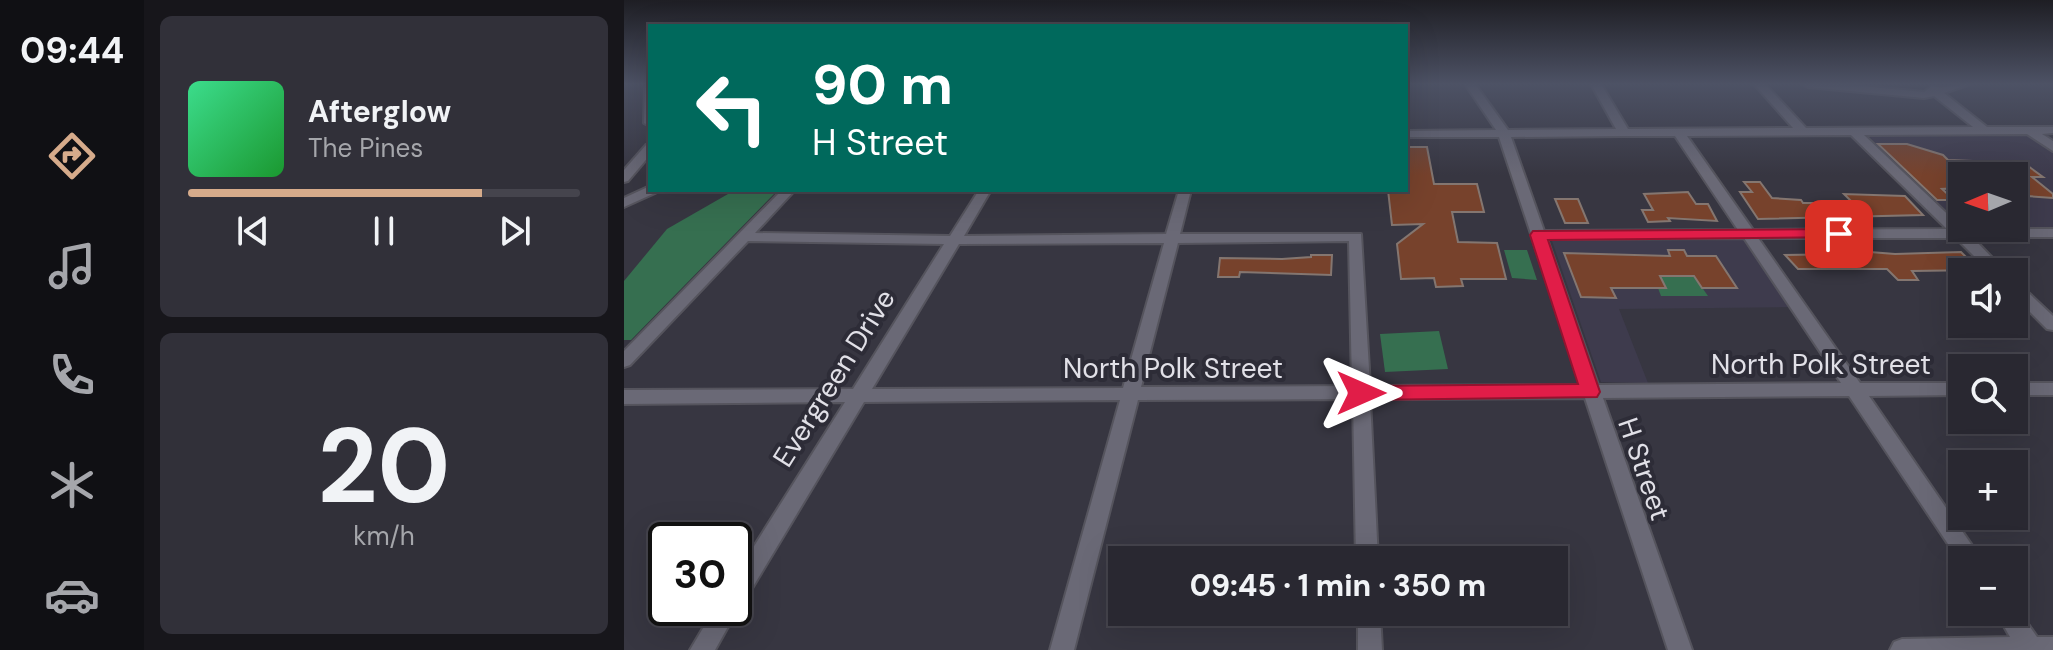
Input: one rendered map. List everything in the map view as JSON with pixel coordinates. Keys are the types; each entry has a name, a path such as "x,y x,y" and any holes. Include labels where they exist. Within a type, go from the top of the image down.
{"street":[{"name":"H Street","path":"1491,114 1504,133 1680,650"},
{"path":"1613,114 1624,133"},
{"path":"1787,114 1802,131"},
{"path":"1964,114 1984,130"},
{"path":"2030,130 2053,147"},
{"path":"1408,134 2053,130"},
{"path":"1854,131 1948,222"},
{"path":"1679,133 1961,546"},
{"path":"624,178 648,150"},
{"path":"624,203 648,191"},
{"path":"624,361 787,192"},
{"name":"Evergreen Drive","path":"752,569 984,192"},
{"path":"1062,650 1184,192"},
{"path":"1538,235 1948,233"},
{"path":"2028,233 2053,233"},
{"path":"743,237 954,240 1356,237 1366,546"},
{"path":"1968,242 1985,258"},
{"path":"2028,301 2053,325"},
{"name":"North Polk Street","path":"624,397 1948,389"},
{"path":"2028,389 2053,389"},
{"path":"702,650 717,626"},
{"path":"1369,626 1370,650"},
{"path":"2019,626 2039,649"},
{"path":"1902,650 2039,649"}],"shaded area":[{"path":"2027,134 2053,153 2053,229 2028,229 2028,162 1948,162 1948,213 1867,135"},
{"path":"1746,240 1792,307 1619,309 1648,383 1601,382 1552,241"}],"green space":[{"path":"732,192 776,192 631,340 624,340 624,281 667,229"},
{"path":"1504,250 1527,250 1537,280 1512,278"},
{"path":"1655,276 1694,276 1708,296 1661,296 1658,288 1666,287 1661,278"},
{"path":"1439,331 1448,369 1385,372 1380,334"}],"building":[{"path":"1878,144 1907,144 1943,155 1948,160 1999,162 1948,162 1948,189 1942,189 1948,194 1948,200 1937,200"},
{"path":"1408,147 1427,147 1434,184 1477,184 1484,212 1452,212 1458,242 1497,243 1506,279 1461,279 1463,286 1436,287 1434,278 1401,279 1397,244 1423,224 1392,225 1388,192 1408,192"},
{"path":"2028,166 2043,177 2032,177 2053,194 2053,198 2028,196"},
{"path":"1744,182 1760,182 1772,198 1801,200 1803,203 1853,203 1844,194 1905,196 1923,215 1758,219 1740,192 1752,192"},
{"path":"1688,192 1696,204 1708,204 1717,221 1668,218 1670,221 1648,222 1642,210 1653,210 1644,194"},
{"path":"1555,199 1578,199 1588,223 1565,223"},
{"path":"1864,247 1870,252 1895,254 1961,252 1967,258 1948,258 1948,270 1912,271 1918,280 1898,280 1887,269 1798,269 1785,255 1853,254 1848,248"},
{"path":"1668,250 1684,250 1687,256 1716,256 1737,288 1702,288 1694,276 1660,276 1666,288 1611,288 1616,298 1581,297 1564,253 1670,256"},
{"path":"1332,255 1331,275 1240,272 1239,277 1218,277 1220,258 1282,259"}],"route":[{"path":"1361,393 1590,392 1538,235 1839,234"}]}
